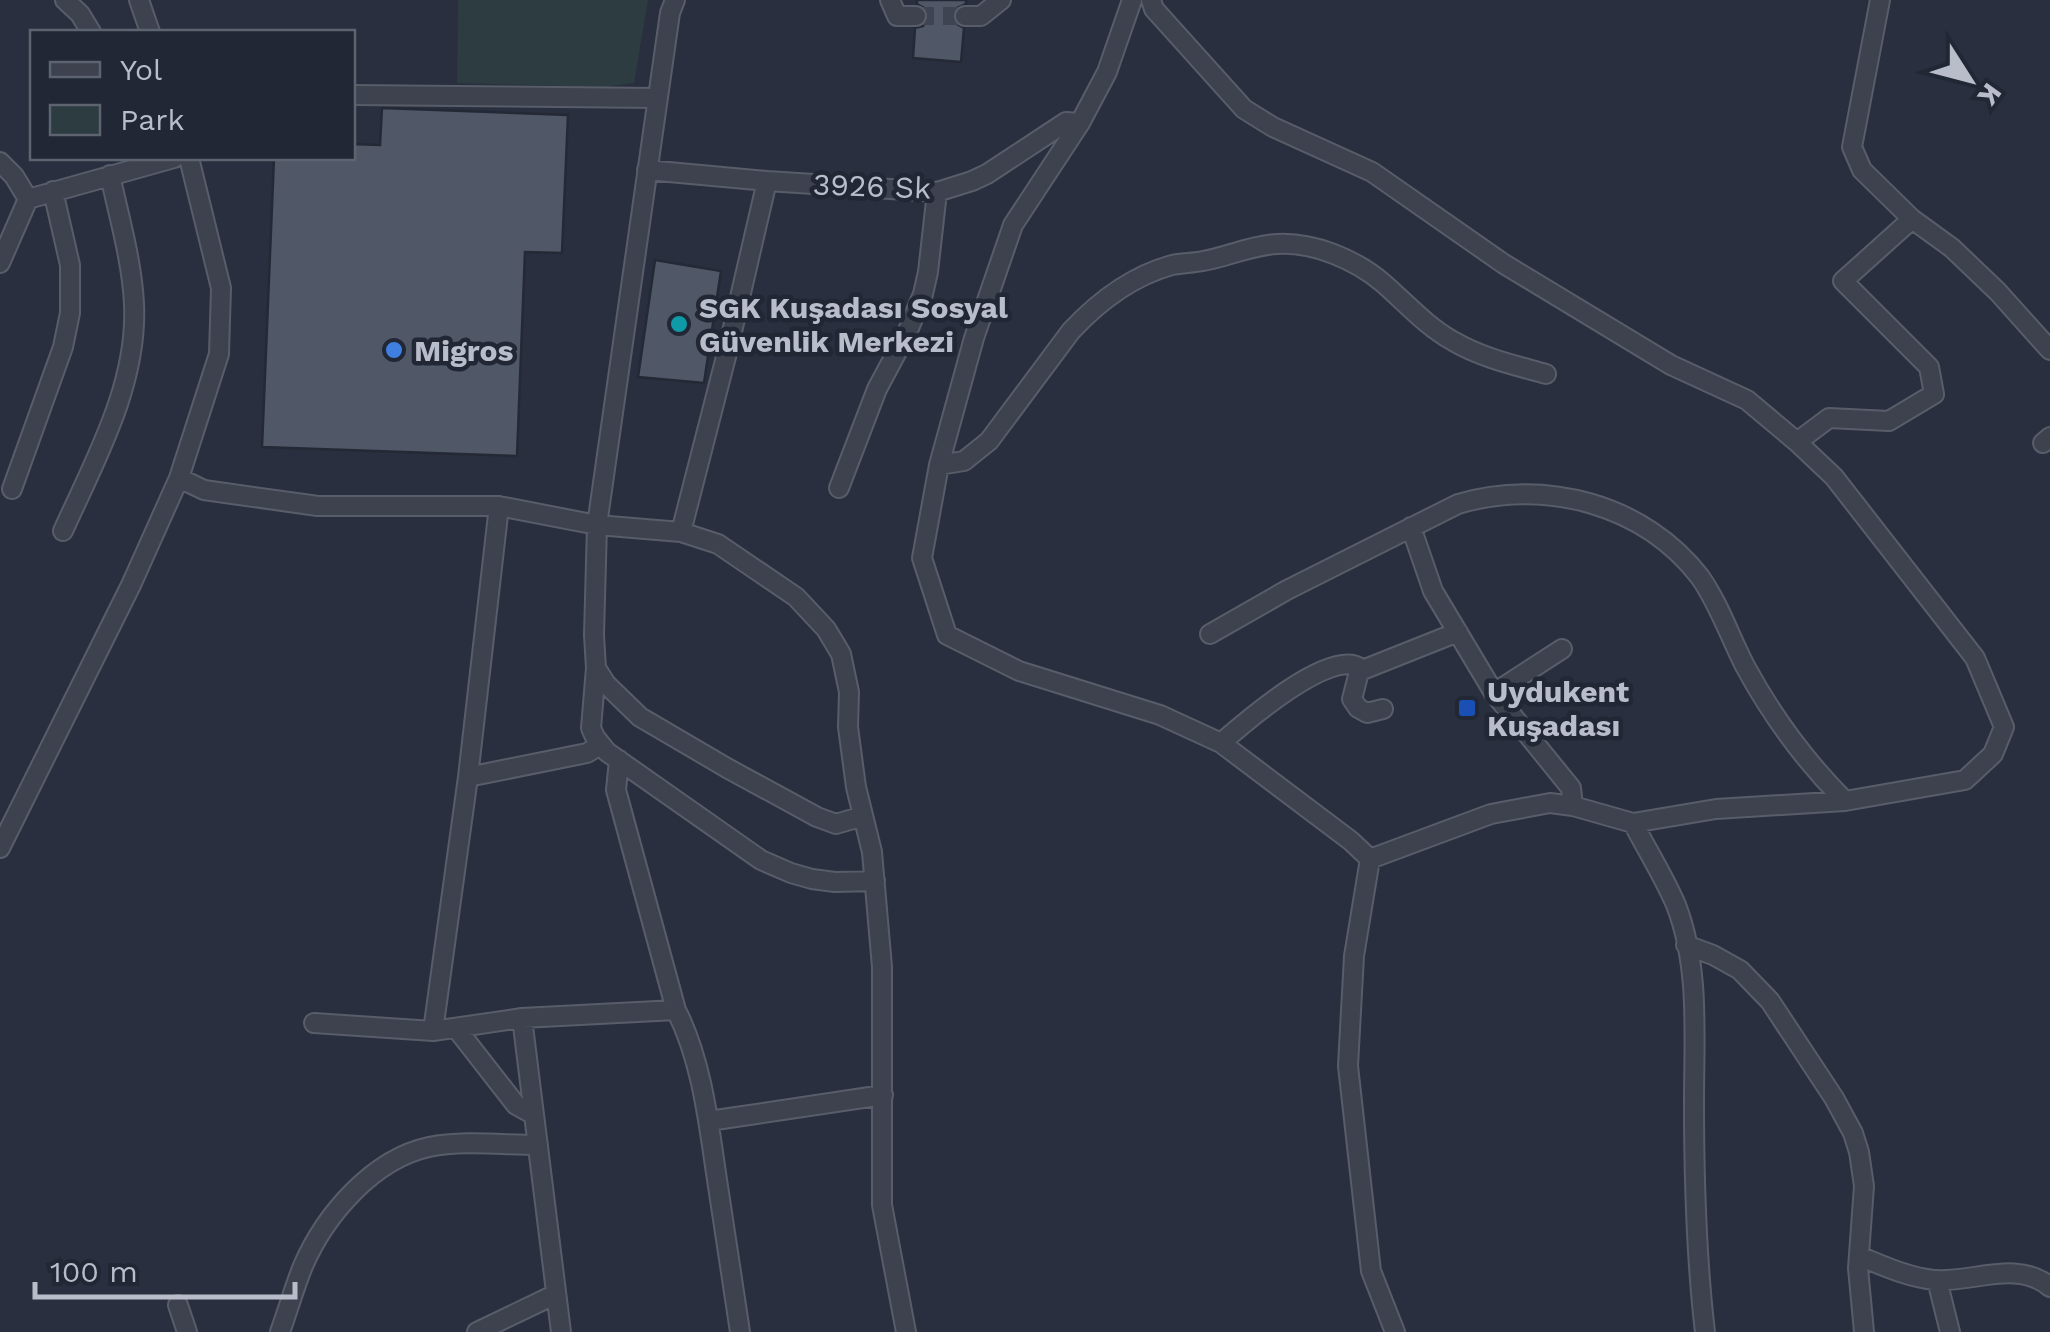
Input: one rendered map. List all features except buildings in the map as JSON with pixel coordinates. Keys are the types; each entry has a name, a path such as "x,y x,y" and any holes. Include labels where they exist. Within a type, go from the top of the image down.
{"street":[{"path":"65,0 91,30"},
{"path":"139,0 149,30"},
{"path":"890,0 897,16 916,16"},
{"path":"965,16 981,16 1001,0"},
{"path":"1132,0 1107,72 1080,123 1013,226 974,338 939,465 922,558 948,635 1019,671 1160,715 1221,743 1351,841 1370,860"},
{"path":"1151,0 1244,109 1273,127 1372,172 1504,264 1670,365 1747,400 1797,442 1834,477 1975,658 2004,727 1993,754 1965,780 1845,801 1716,808 1633,823 1550,804 1491,814 1370,860"},
{"path":"1880,0 1852,148 1862,170 1912,219 1952,248 1998,292 2050,350"},
{"path":"671,4 597,525 596,668 591,728 600,745 619,760 760,860 812,879 874,881"},
{"path":"355,95 658,98"},
{"name":"3926 Sk","path":"647,170 936,192 987,174 1066,122 1080,123"},
{"path":"0,263 28,199 166,160"},
{"path":"0,848 131,585 179,478 219,354 221,288 189,160"},
{"path":"0,162 28,199"},
{"path":"63,531 120,396 133,344 133,288 110,175"},
{"path":"682,532 767,182"},
{"path":"12,489 70,314 70,266 53,191"},
{"path":"838,488 876,388 907,333 923,294 936,192"},
{"path":"1797,442 1828,418 1889,422 1934,394 1930,366 1843,281 1912,219"},
{"path":"939,465 964,461 990,441 1070,331 1118,290 1175,265 1230,256 1263,245 1295,244 1345,259 1379,280 1451,340 1485,357 1546,374"},
{"path":"179,478 204,490 318,506 499,506 597,525 682,532 718,544 796,596 826,628 841,654 849,692 848,727 856,787 872,852 882,967 882,1205 906,1332"},
{"path":"1210,634 1287,590 1458,504 1520,494 1584,501 1638,524 1671,546 1699,577 1776,719 1808,762 1845,801"},
{"path":"433,1031 468,777 499,506"},
{"path":"1411,526 1434,591 1494,693 1571,788 1572,806"},
{"path":"1360,671 1458,632"},
{"path":"1494,693 1562,649"},
{"path":"1221,743 1256,711 1334,664 1358,666 1354,704 1366,713 1383,709"},
{"path":"596,668 606,684 640,717 742,776 836,824 862,816"},
{"path":"468,777 588,753 600,745"},
{"path":"619,760 616,790 709,1120 740,1332"},
{"path":"1633,823 1675,904 1686,944 1694,1007 1694,1167 1705,1332"},
{"path":"1370,860 1354,956 1348,1066 1371,1272 1395,1332"},
{"path":"1686,944 1740,970 1770,1001 1853,1133 1862,1169 1864,1204 1859,1256 1864,1332"},
{"path":"314,1023 433,1031 522,1018 676,1010"},
{"path":"522,1018 560,1332"},
{"path":"456,1028 516,1105 534,1115"},
{"path":"709,1120 882,1094"},
{"path":"280,1332 314,1245 339,1209 382,1170 402,1156 446,1144 538,1145"},
{"path":"1859,1256 1903,1274 1938,1280 2014,1273 2031,1275 2050,1287"},
{"path":"1938,1280 1950,1332"},
{"path":"477,1332 556,1294"},
{"path":"178,1305 187,1332"}],"green space":[{"path":"458,0 648,0 634,83 604,87 457,83"}],"tunnel":[{"path":"916,16 965,16"}],"place":[{"name":"SGK Kuşadası Sosyal Güvenlik Merkezi","path":"679,324"},
{"name":"Migros","path":"394,350"},
{"name":"Uydukent Kuşadası","path":"1467,708"}]}
